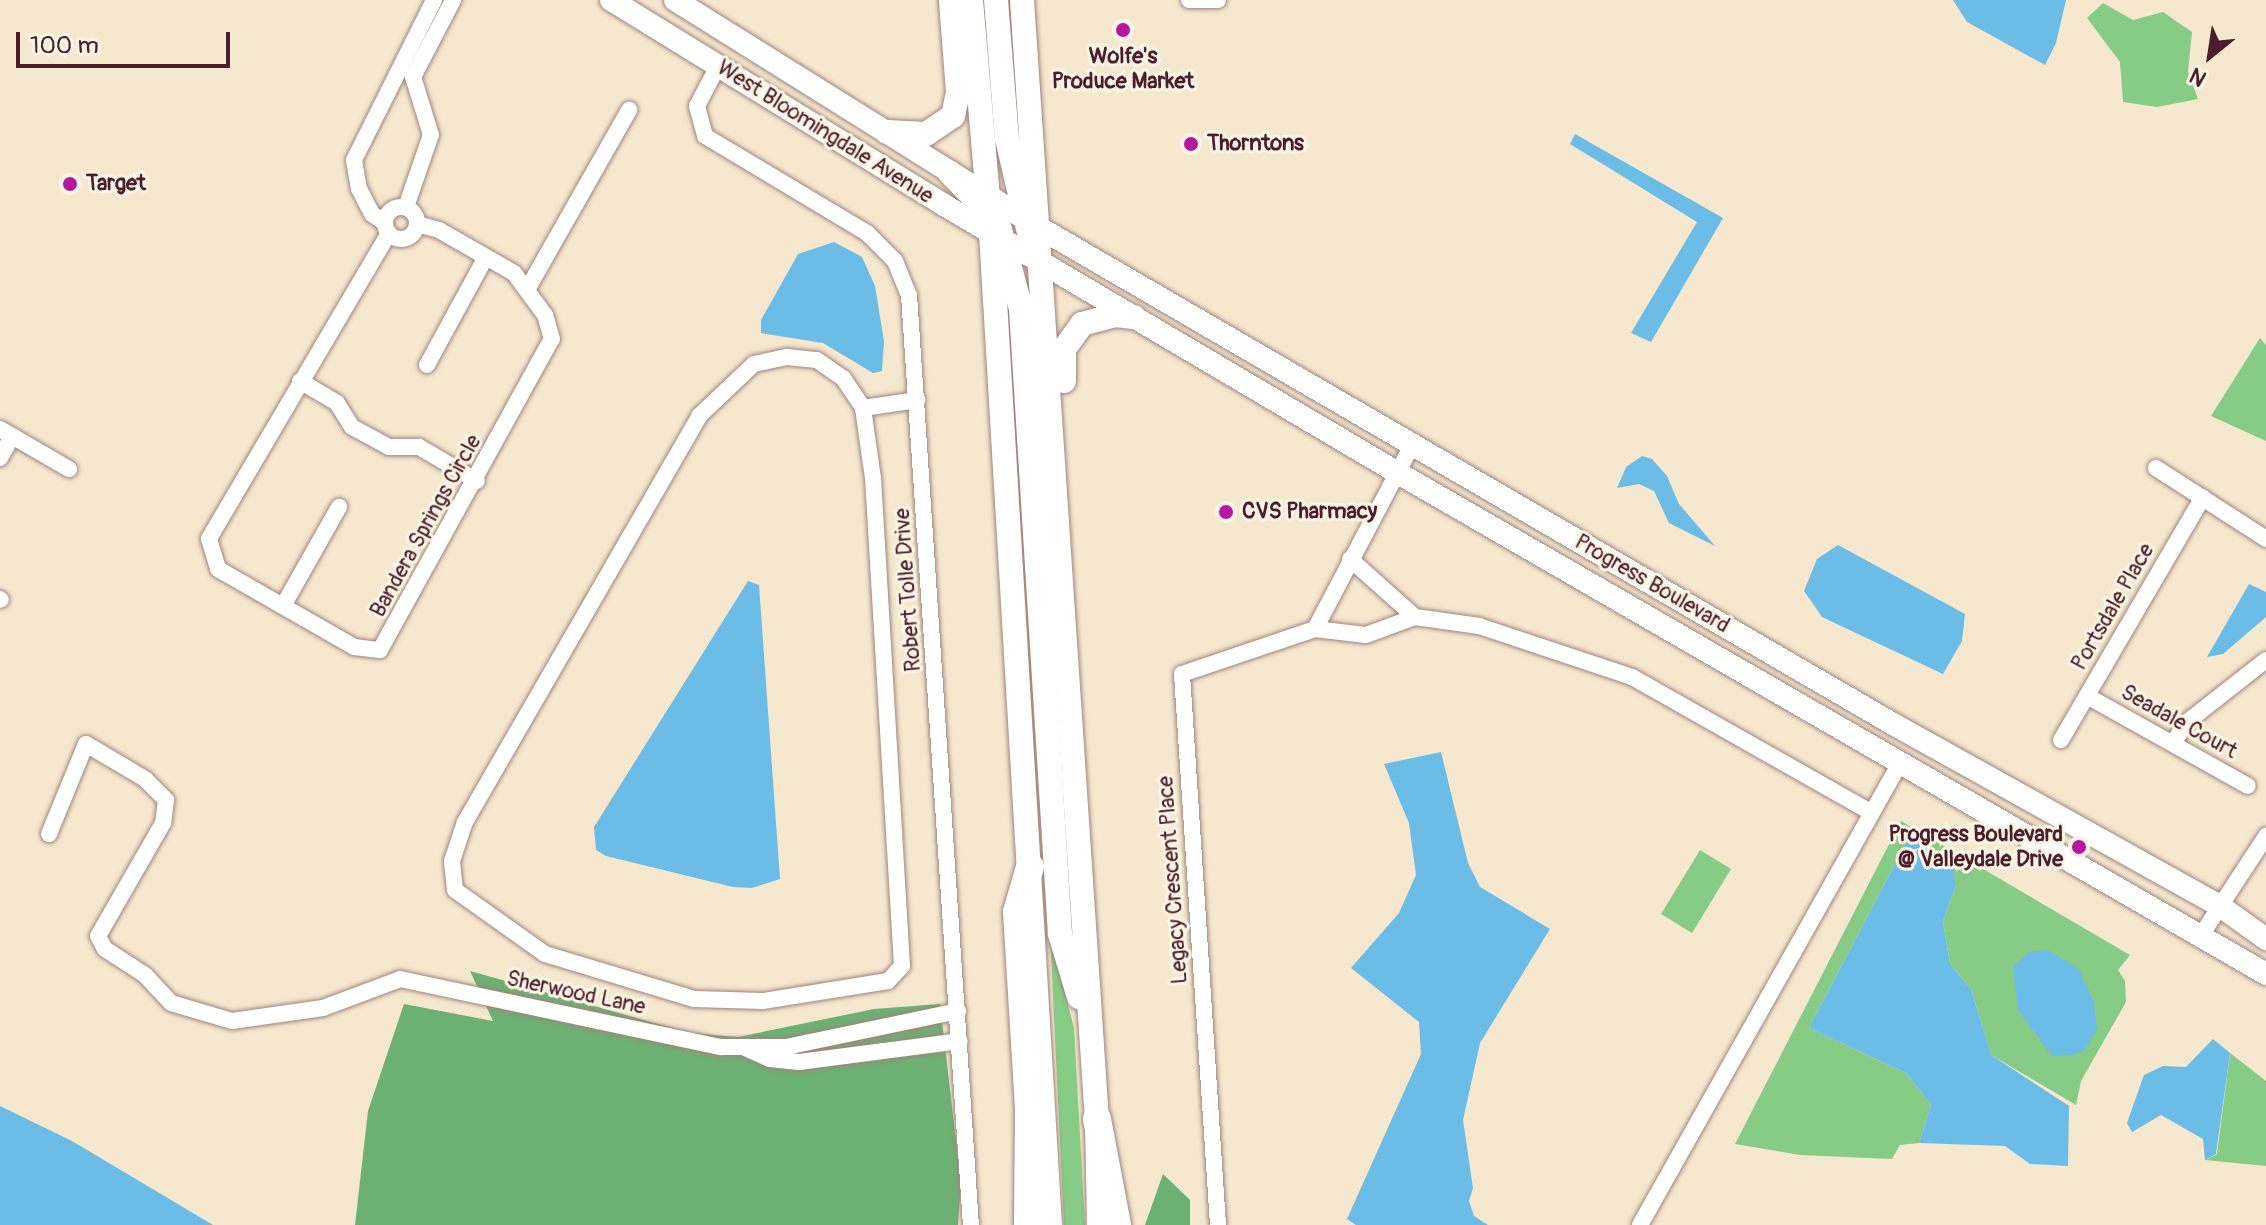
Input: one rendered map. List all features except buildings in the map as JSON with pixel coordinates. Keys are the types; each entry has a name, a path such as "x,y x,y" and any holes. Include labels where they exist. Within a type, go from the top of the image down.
{"highway":[{"path":"1028,1225 1029,1108 1017,912 1030,867"},
{"path":"1097,1119 1117,1225"}],"main road":[{"name":"West Bloomingdale Avenue","path":"611,0 1040,261"},
{"name":"West Bloomingdale Avenue","path":"675,0 949,172"},
{"path":"887,132 926,134 953,116 958,92 951,0"},
{"path":"971,0 988,202 1022,313 1060,934 1091,1037"},
{"path":"996,0 1007,139 1040,261 1097,1119 1099,1225"},
{"path":"1022,0 1031,223"},
{"path":"949,172 988,202 1031,223"},
{"name":"Progress Boulevard","path":"1031,223 1893,724 2220,906 2266,939"},
{"path":"998,237 1050,1225"},
{"name":"Progress Boulevard","path":"1040,261 1398,473 2266,974"},
{"path":"1073,766 1085,707 1064,349 1082,324 1115,315 1134,317"},
{"path":"1448,501 1467,504 1697,629 1730,629"},
{"path":"1893,724 1901,739 1900,763"}],"street":[{"path":"406,207 417,224 409,237 387,228 372,214 359,189 354,160 434,0"},
{"path":"406,207 431,135 413,77 453,0"},
{"path":"1189,0 1218,0"},
{"name":"Robert Tolle Drive","path":"718,66 697,106 705,136 867,233 902,272 909,295 971,1225"},
{"path":"528,288 629,110"},
{"path":"387,228 392,210 406,207"},
{"name":"Bandera Springs Circle","path":"387,228 209,539 218,569 354,647 380,650 477,481 552,339 551,327 528,288 486,257 417,224"},
{"path":"427,365 486,257"},
{"path":"787,357 817,360 843,378 863,408 873,478 899,897 902,966 896,977 763,1001 694,999 545,954 455,890 452,861 465,822 699,416 754,364 787,357"},
{"path":"300,381 337,403 352,427 389,447 419,447 477,481"},
{"path":"863,408 917,400"},
{"path":"0,458 6,433 69,469"},
{"path":"1315,629 1413,443"},
{"path":"2156,468 2266,539"},
{"name":"Portsdale Place","path":"2061,740 2203,497"},
{"path":"283,606 339,507"},
{"path":"1350,559 1415,617"},
{"name":"Legacy Crescent Place","path":"1218,1225 1182,674 1315,629 1366,635 1415,617 1513,633 1632,677 1871,812"},
{"path":"2173,743 2187,722 2266,660"},
{"name":"Seadale Court","path":"2087,696 2248,786"},
{"name":"Sherwood Lane","path":"49,834 86,744 145,779 166,800 163,823 98,936 105,949 145,975 171,1003 232,1021 323,1008 400,979 743,1047 770,1059 799,1062 960,1041"},
{"path":"1640,1225 1900,763"},
{"path":"2200,937 2266,836"},
{"name":"Sherwood Lane","path":"743,1047 800,1045 868,1026 958,1011"}],"green space":[{"path":"2103,3 2133,20 2163,12 2192,32 2188,72 2198,99 2157,107 2123,102 2120,62 2087,18"},
{"path":"2260,338 2266,345 2266,441 2211,416"},
{"path":"1901,821 2130,955 2118,970 2125,981 2126,1002 2081,1081 2076,1105 1991,1055 1971,989 1950,964 1943,921 1956,885 1908,839 1809,1028 1906,1073 1931,1105 1919,1143 1900,1145 1892,1159 1800,1155 1735,1144"},
{"path":"1700,850 1731,869 1692,933 1661,914"},
{"path":"1050,934 1074,1028 1085,1225 1064,1225"},
{"path":"470,971 690,1033 738,1037 874,1009 940,1004 961,1183 958,1225 355,1225 368,1111 404,1004 493,1021"},
{"path":"2230,1053 2266,1081 2266,1166 2205,1160 2217,1154"},
{"path":"1163,1174 1190,1200 1190,1225 1145,1225"}],"water":[{"path":"1953,0 2066,0 2056,43 2045,65 1967,22"},
{"path":"1575,134 1723,218 1651,342 1631,333 1697,222 1570,144"},
{"path":"834,242 862,257 875,286 884,341 882,371 873,373 823,343 761,333 761,320 798,254"},
{"path":"1642,456 1652,459 1667,476 1679,504 1715,546 1669,523 1654,491 1639,484 1617,488 1626,467"},
{"path":"1838,545 1965,614 1962,641 1943,674 1822,617 1804,591 1817,559"},
{"path":"748,581 759,585 780,879 752,888 733,887 606,856 596,850 594,827"},
{"path":"2249,584 2266,592 2266,617 2223,654 2207,657"},
{"path":"1441,752 1468,863 1480,887 1550,929 1480,1043 1463,1120 1473,1188 1469,1201 1474,1216 1488,1225 1356,1225 1347,1219 1421,1054 1419,1022 1351,968 1399,913 1416,875 1409,823 1384,764"},
{"path":"1908,839 1930,848 1953,866 1956,885 1943,921 1950,964 1971,989 1991,1055 2069,1106 2068,1166 2030,1164 2005,1146 1919,1143 1931,1105 1906,1073 1809,1028"},
{"path":"2047,950 2078,968 2094,1002 2097,1029 2085,1049 2074,1055 2052,1056 2018,1010 2013,966 2029,952"},
{"path":"2213,1039 2230,1053 2216,1154 2205,1160 2203,1139 2161,1115 2132,1132 2127,1123 2144,1075 2163,1066 2186,1067"},
{"path":"0,1106 72,1141 213,1225 0,1225"}],"place":[{"name":"Wolfe's Produce Market","path":"1123,30"},
{"name":"Thorntons","path":"1191,144"},
{"name":"Target","path":"70,184"},
{"name":"CVS Pharmacy","path":"1226,512"},
{"name":"Progress Boulevard @ Valleydale Drive","path":"2079,847"}]}
